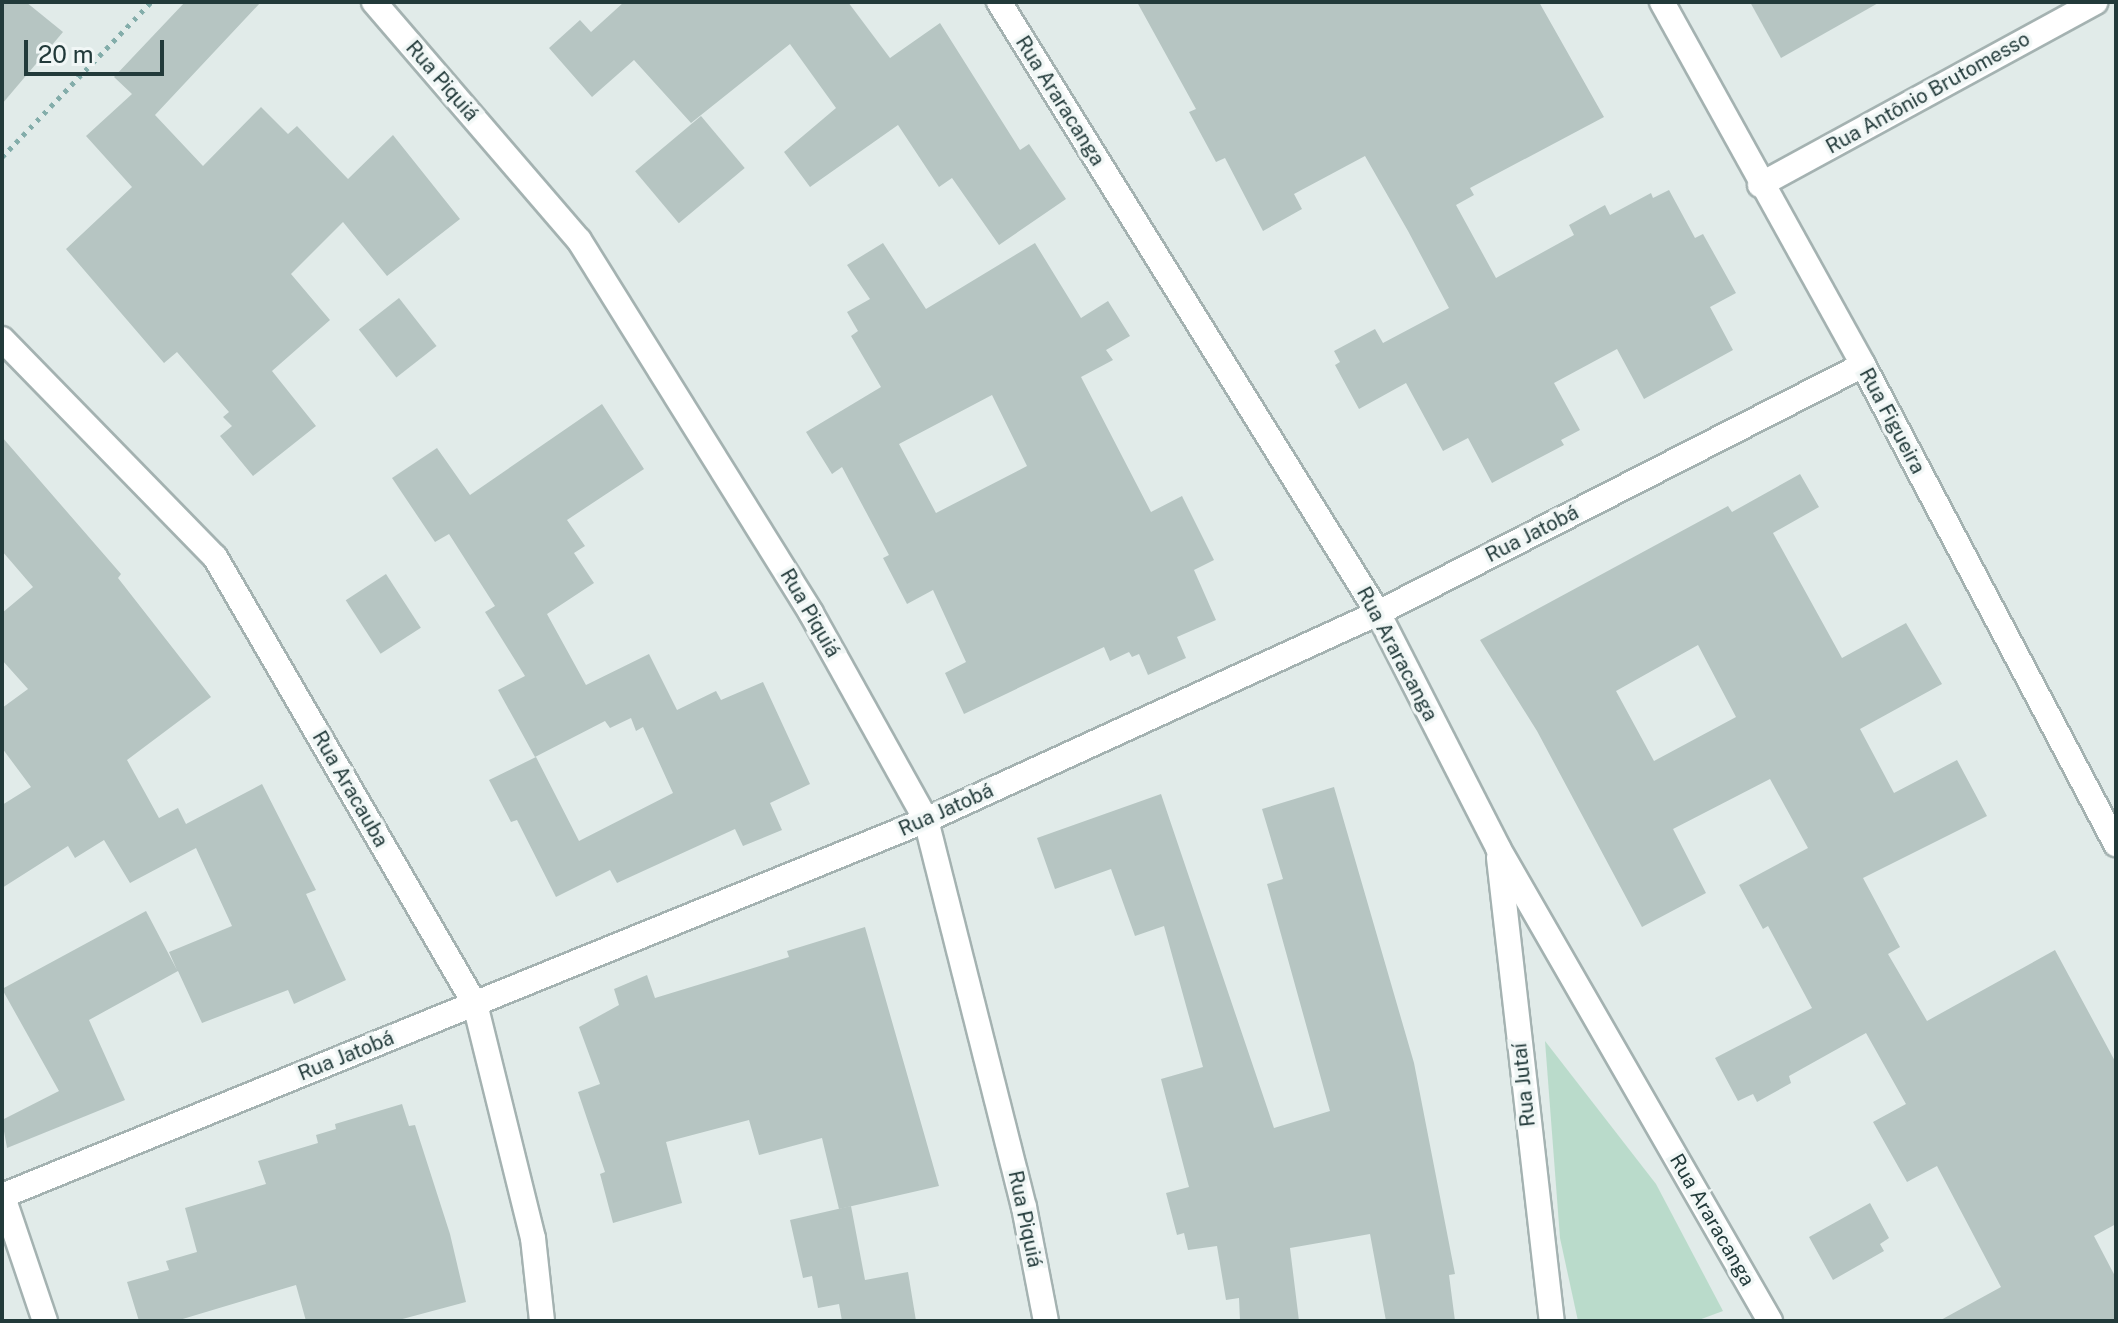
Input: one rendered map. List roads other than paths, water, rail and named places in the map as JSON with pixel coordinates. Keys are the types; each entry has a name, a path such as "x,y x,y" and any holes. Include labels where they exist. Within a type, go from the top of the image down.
{"street":[{"name":"Rua Piquiá","path":"374,2 579,240 811,613 926,820 1024,1207 1046,1321"},
{"name":"Rua Araracanga","path":"999,2 1378,613 1498,848 1770,1321"},
{"name":"Rua Figueira","path":"1662,2 1760,185 1863,365 2116,844"},
{"name":"Rua Antônio Brutomesso","path":"1760,185 2095,2"},
{"name":"Rua Aracauba","path":"2,339 215,557 475,1004 533,1238 542,1321"},
{"name":"Rua Jatobá","path":"2,1195 926,820 1378,613 1863,365"},
{"name":"Rua Jutaí","path":"1498,848 1552,1321"},
{"path":"2,1195 45,1321"}]}
